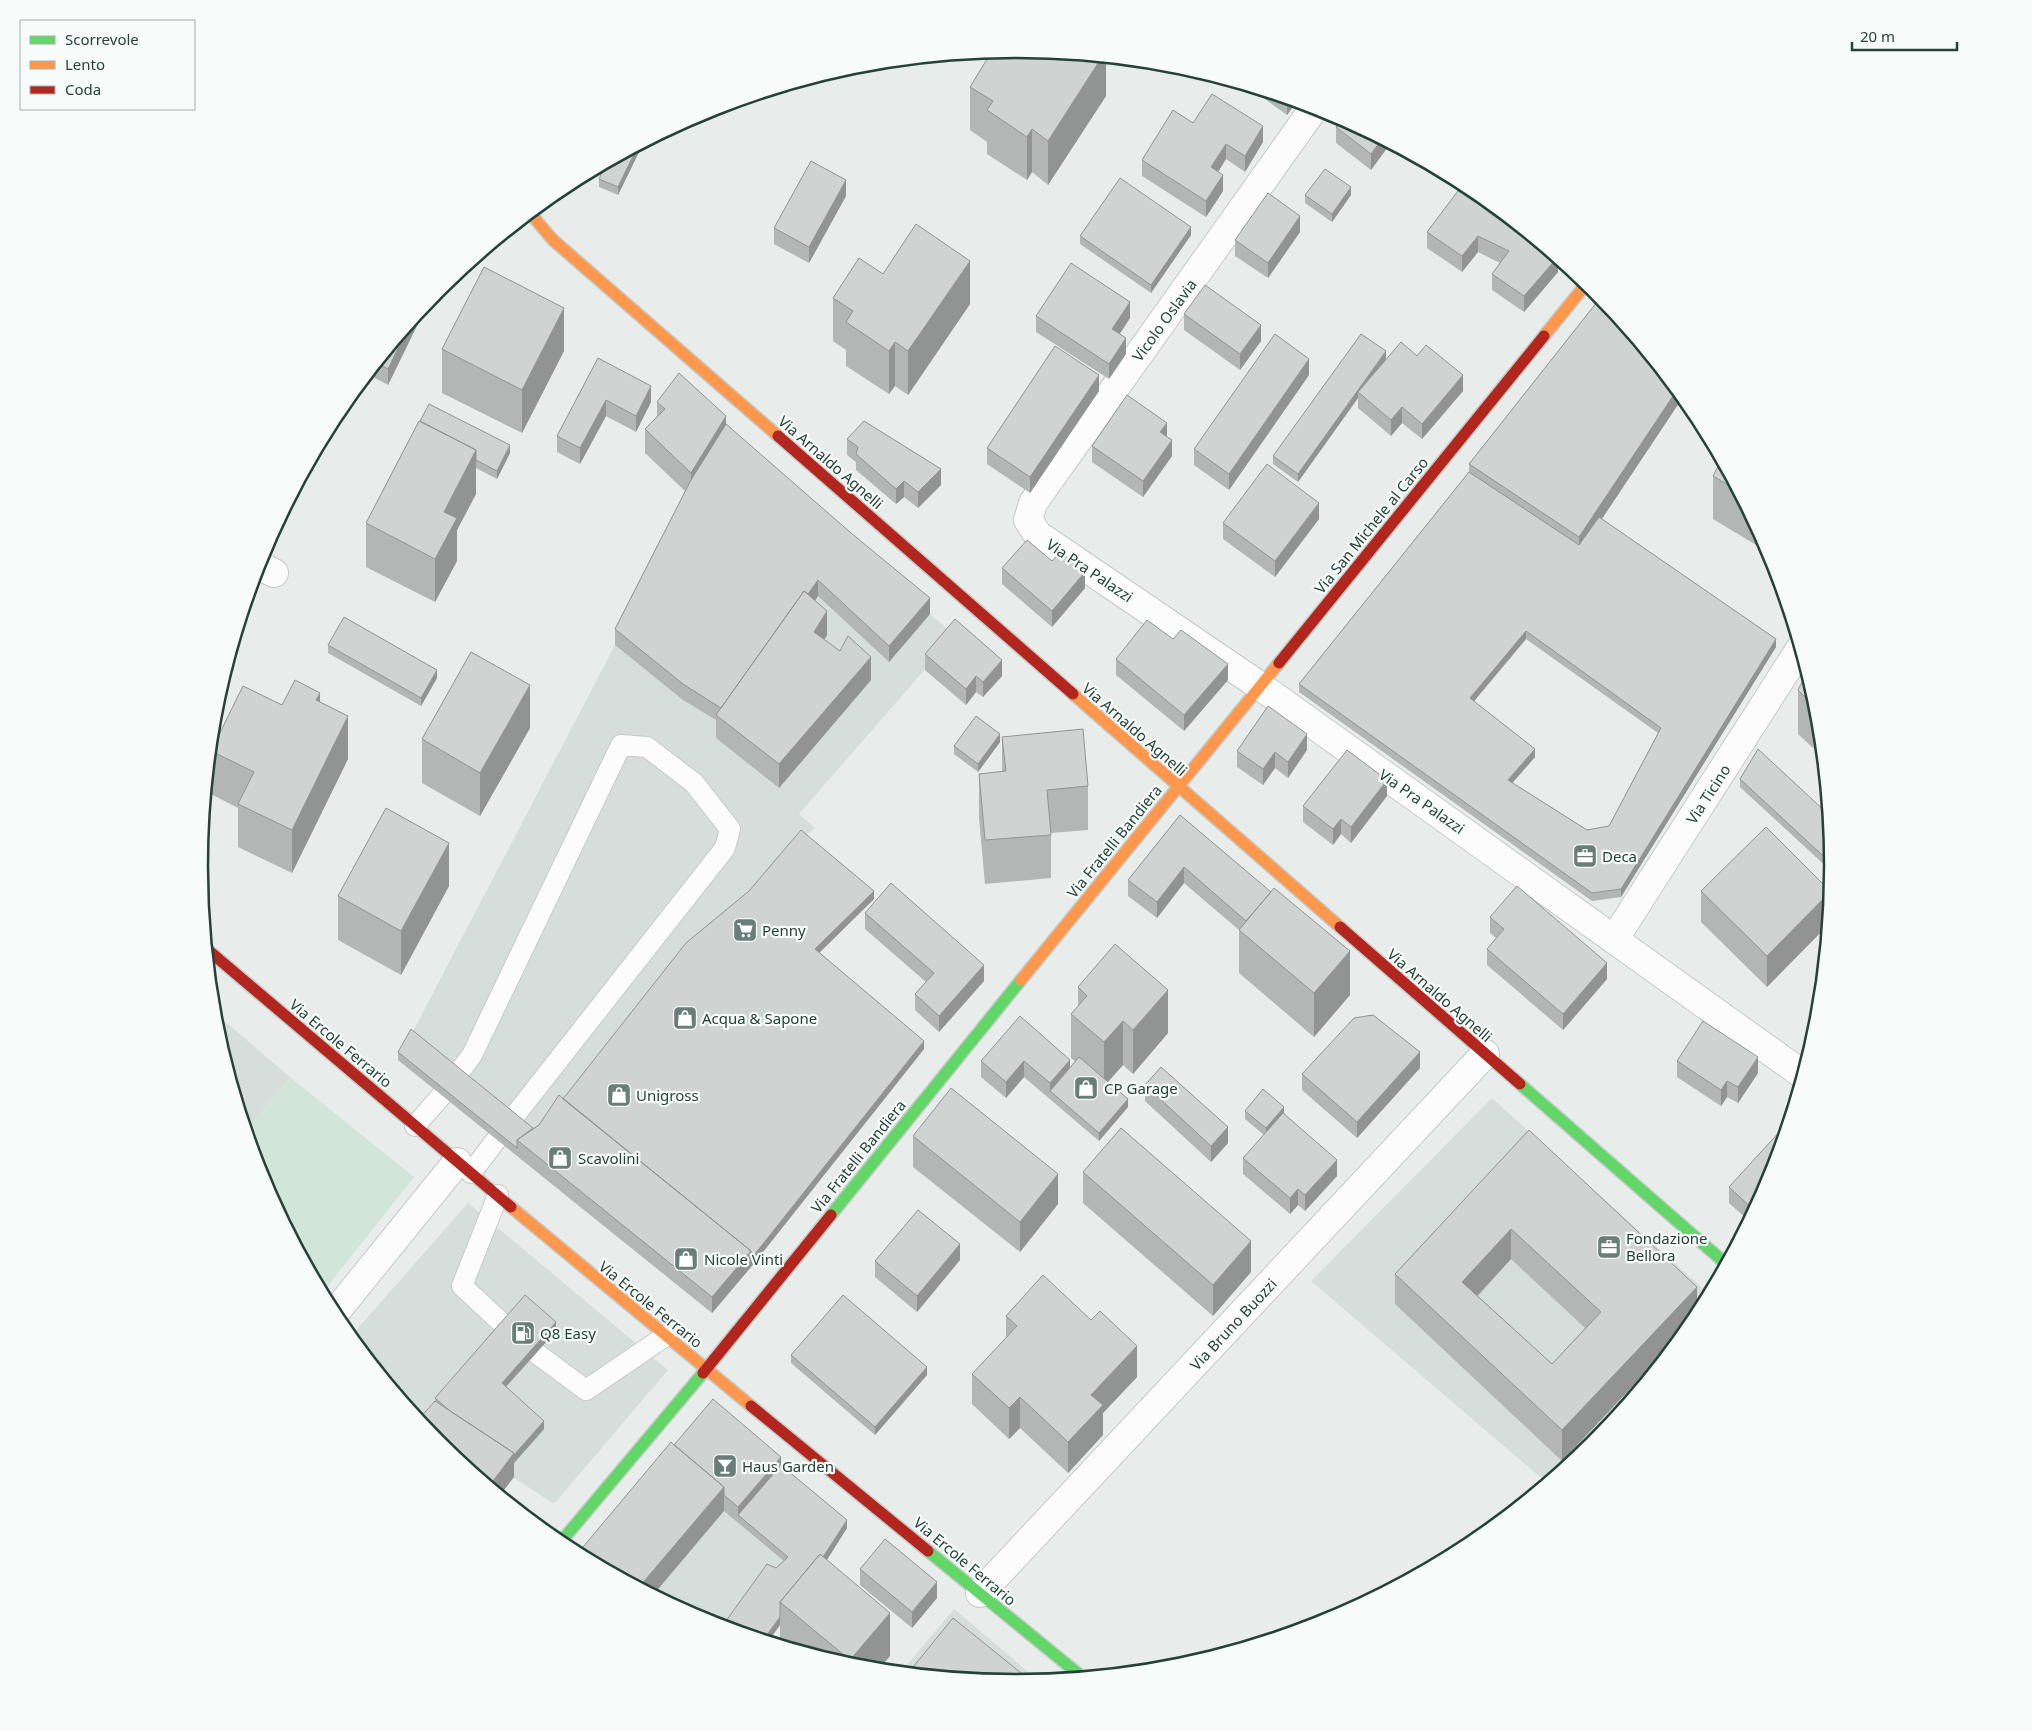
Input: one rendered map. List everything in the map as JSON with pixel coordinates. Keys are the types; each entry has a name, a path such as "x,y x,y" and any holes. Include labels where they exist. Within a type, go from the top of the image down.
{"street":[{"name":"Vicolo Oslavia","path":"1038,535 1028,520 1033,503 1310,113"},
{"name":"Via Arnaldo Agnelli","path":"534,217 553,240 1721,1261"},
{"name":"Via San Michele al Carso","path":"1178,786 1582,289"},
{"name":"Via Pra Palazzi","path":"1038,535 1260,686 1615,938 1797,1070"},
{"name":"Via Ticino","path":"1615,938 1796,655"},
{"name":"Via Fratelli Bandiera","path":"566,1536 707,1368 1178,786"},
{"name":"Via Ercole Ferrario","path":"213,955 608,1289 667,1335 1075,1671"},
{"name":"Via Bruno Buozzi","path":"980,1593 1485,1054"},
{"path":"340,1307 464,1168"}],"lane":[{"path":"457,1075 472,1055 621,745 647,747 694,783 730,829 725,848 512,1119"},
{"path":"415,1126 442,1095"},
{"path":"464,1168 496,1140"},
{"path":"498,1196 462,1286 505,1326"},
{"path":"536,1353 586,1390 667,1335"}],"shaded area":[{"path":"851,549 955,635 799,814 815,828 801,839 874,899 815,957 924,1049 712,1313 398,1060 615,645"},
{"path":"224,1020 290,1077 251,1125 236,1075"},
{"path":"1492,1098 1704,1289 1657,1357 1623,1398 1587,1437 1542,1479 1311,1281"},
{"path":"468,1203 668,1370 554,1504 433,1424 375,1357 356,1330"},
{"path":"713,1415 847,1528 812,1583 772,1636 707,1612 659,1590 595,1555"},
{"path":"954,1609 1030,1673 963,1672 906,1666"}],"green space":[{"path":"290,1077 414,1177 327,1287 291,1223 251,1125"}],"building":[{"path":"987,59 1069,59 1099,62 1048,141 1032,129 1027,137 987,110 993,101 970,87"},
{"path":"1212,94 1263,126 1245,156 1226,144 1211,167 1223,175 1206,201 1142,160 1173,110 1193,123"},
{"path":"1338,125 1378,144 1371,154 1336,127"},
{"path":"634,154 618,187 599,179 602,172"},
{"path":"811,161 846,180 809,247 774,228"},
{"path":"1325,169 1351,187 1332,214 1305,195"},
{"path":"1120,178 1191,227 1151,285 1080,236"},
{"path":"1459,190 1508,224 1553,262 1524,296 1492,274 1509,251 1478,236 1462,256 1427,232"},
{"path":"1268,193 1300,216 1268,263 1235,240"},
{"path":"916,224 970,261 908,351 895,342 889,351 846,322 853,311 833,298 859,258 883,274"},
{"path":"1071,263 1130,302 1112,329 1126,338 1109,364 1036,316"},
{"path":"484,267 564,308 522,390 442,349"},
{"path":"1205,285 1261,325 1240,354 1184,314"},
{"path":"1596,304 1623,333 1673,396 1579,537 1469,464"},
{"path":"1275,334 1309,359 1229,474 1194,449"},
{"path":"1361,334 1386,351 1298,474 1273,456"},
{"path":"1401,342 1417,356 1426,345 1463,375 1422,424 1402,407 1391,420 1358,392"},
{"path":"400,344 388,369 382,366"},
{"path":"1055,346 1099,375 1030,477 987,448"},
{"path":"598,358 651,386 636,416 606,400 580,448 557,436"},
{"path":"679,373 726,416 691,473 645,429 665,409 657,402"},
{"path":"1127,395 1167,423 1160,432 1172,440 1143,481 1092,446"},
{"path":"429,404 510,445 497,471 476,460 476,450 420,421"},
{"path":"419,421 476,450 444,512 457,518 435,559 366,523"},
{"path":"864,421 941,469 918,492 904,481 896,489 856,454 858,447 847,439"},
{"path":"726,424 851,533 930,598 889,646 818,580 808,594 804,591 721,708 683,684 615,629 691,480"},
{"path":"1267,464 1319,503 1275,561 1223,523"},
{"path":"1718,466 1729,485 1713,476"},
{"path":"1469,472 1579,545 1599,517 1776,639 1621,889 1592,893 1299,684","holes":["1526,631 1661,728 1609,826 1587,830 1508,780 1535,749 1470,698"]},
{"path":"1027,540 1052,561 1060,552 1085,572 1052,611 1002,568"},
{"path":"804,591 827,611 814,632 840,651 848,636 871,657 779,764 716,715"},
{"path":"344,617 437,670 421,698 328,645"},
{"path":"955,619 1002,660 983,682 976,676 966,689 925,654"},
{"path":"1147,620 1173,639 1181,630 1228,664 1184,715 1116,659"},
{"path":"471,652 530,685 480,773 422,739"},
{"path":"295,680 320,693 316,700 348,716 292,830 238,804 254,772 216,754 220,734 243,686 282,705"},
{"path":"1802,682 1806,698 1798,690"},
{"path":"1268,706 1307,734 1288,762 1275,752 1263,769 1237,751"},
{"path":"976,716 1000,734 978,764 954,746"},
{"path":"1083,729 1088,786 1047,790 1051,835 985,840 979,774 1006,771 1002,737"},
{"path":"1758,749 1822,808 1824,856 1740,779"},
{"path":"1347,750 1387,780 1351,827 1341,819 1333,829 1303,806"},
{"path":"386,808 449,843 401,931 338,896"},
{"path":"1180,815 1271,892 1246,921 1184,867 1157,902 1128,880"},
{"path":"1766,827 1823,884 1823,899 1767,956 1701,891"},
{"path":"801,830 874,891 815,949 924,1041 751,1259 751,1251 563,1099 686,943 749,891"},
{"path":"891,883 984,965 939,1016 915,994 934,973 865,913"},
{"path":"1517,886 1607,963 1563,1014 1487,949 1504,929 1490,917"},
{"path":"1274,888 1350,951 1314,993 1239,930"},
{"path":"1115,944 1168,990 1133,1030 1123,1021 1104,1042 1071,1014 1087,996 1078,987"},
{"path":"1373,1015 1420,1052 1357,1122 1302,1074 1354,1018"},
{"path":"1020,1016 1070,1060 1050,1083 1024,1061 1006,1082 981,1061"},
{"path":"1703,1021 1758,1057 1738,1087 1727,1081 1721,1090 1677,1061"},
{"path":"411,1029 533,1128 517,1140 517,1148 398,1052"},
{"path":"1079,1057 1128,1099 1099,1133 1050,1091"},
{"path":"1161,1067 1228,1127 1211,1146 1145,1085"},
{"path":"951,1088 1058,1174 1020,1222 913,1136"},
{"path":"1263,1089 1284,1107 1266,1128 1245,1111"},
{"path":"559,1095 751,1251 712,1297 517,1140 539,1125"},
{"path":"1283,1113 1337,1160 1305,1195 1298,1189 1290,1198 1243,1158"},
{"path":"1121,1128 1251,1241 1213,1285 1083,1172"},
{"path":"1529,1130 1697,1287 1562,1430 1395,1274","holes":["1511,1229 1601,1312 1552,1364 1462,1282"]},
{"path":"1778,1134 1749,1205 1729,1187"},
{"path":"918,1210 960,1244 917,1296 875,1261"},
{"path":"1043,1275 1091,1320 1100,1311 1137,1346 1091,1395 1103,1405 1068,1442 1020,1397 1009,1408 972,1374 1017,1326 1006,1316"},
{"path":"525,1295 556,1322 502,1383 544,1421 514,1455 514,1453 450,1411 435,1398"},
{"path":"843,1295 927,1367 875,1427 791,1355"},
{"path":"713,1399 781,1457 738,1507 724,1495 724,1487 674,1445"},
{"path":"435,1401 514,1453 493,1481 445,1437 424,1414"},
{"path":"671,1442 724,1487 644,1582 583,1547"},
{"path":"781,1465 847,1520 823,1557 820,1554 780,1602 780,1617 767,1634 727,1620 767,1564 776,1568 788,1557 738,1515"},
{"path":"885,1539 937,1582 912,1612 860,1569"},
{"path":"820,1554 890,1613 853,1657 843,1655 780,1602"},
{"path":"953,1618 1022,1674 963,1672 913,1667"}],"traffic: fast":[{"path":"831,1215 1021,980"},
{"path":"1520,1084 1721,1260"},
{"path":"566,1536 703,1373"},
{"path":"928,1551 1075,1671"}],"traffic: slow":[{"path":"534,217 553,240 778,436"},
{"path":"1544,336 1582,289"},
{"path":"1021,980 1279,663"},
{"path":"1073,694 1340,927"},
{"path":"511,1207 751,1406"}],"traffic: jam":[{"path":"1279,663 1544,336"},
{"path":"778,436 1073,694"},
{"path":"1340,927 1520,1084"},
{"path":"213,955 511,1207"},
{"path":"703,1373 831,1215"},
{"path":"751,1406 928,1551"}],"place":[{"name":"Deca","path":"1585,856"},
{"name":"Penny","path":"745,930"},
{"name":"Acqua & Sapone","path":"685,1018"},
{"name":"CP Garage","path":"1086,1088"},
{"name":"Unigross","path":"619,1095"},
{"name":"Scavolini","path":"560,1158"},
{"name":"Fondazione Bellora","path":"1609,1247"},
{"name":"Nicole Vinti","path":"686,1259"},
{"name":"Q8 Easy","path":"523,1333"},
{"name":"Haus Garden","path":"725,1466"}]}
